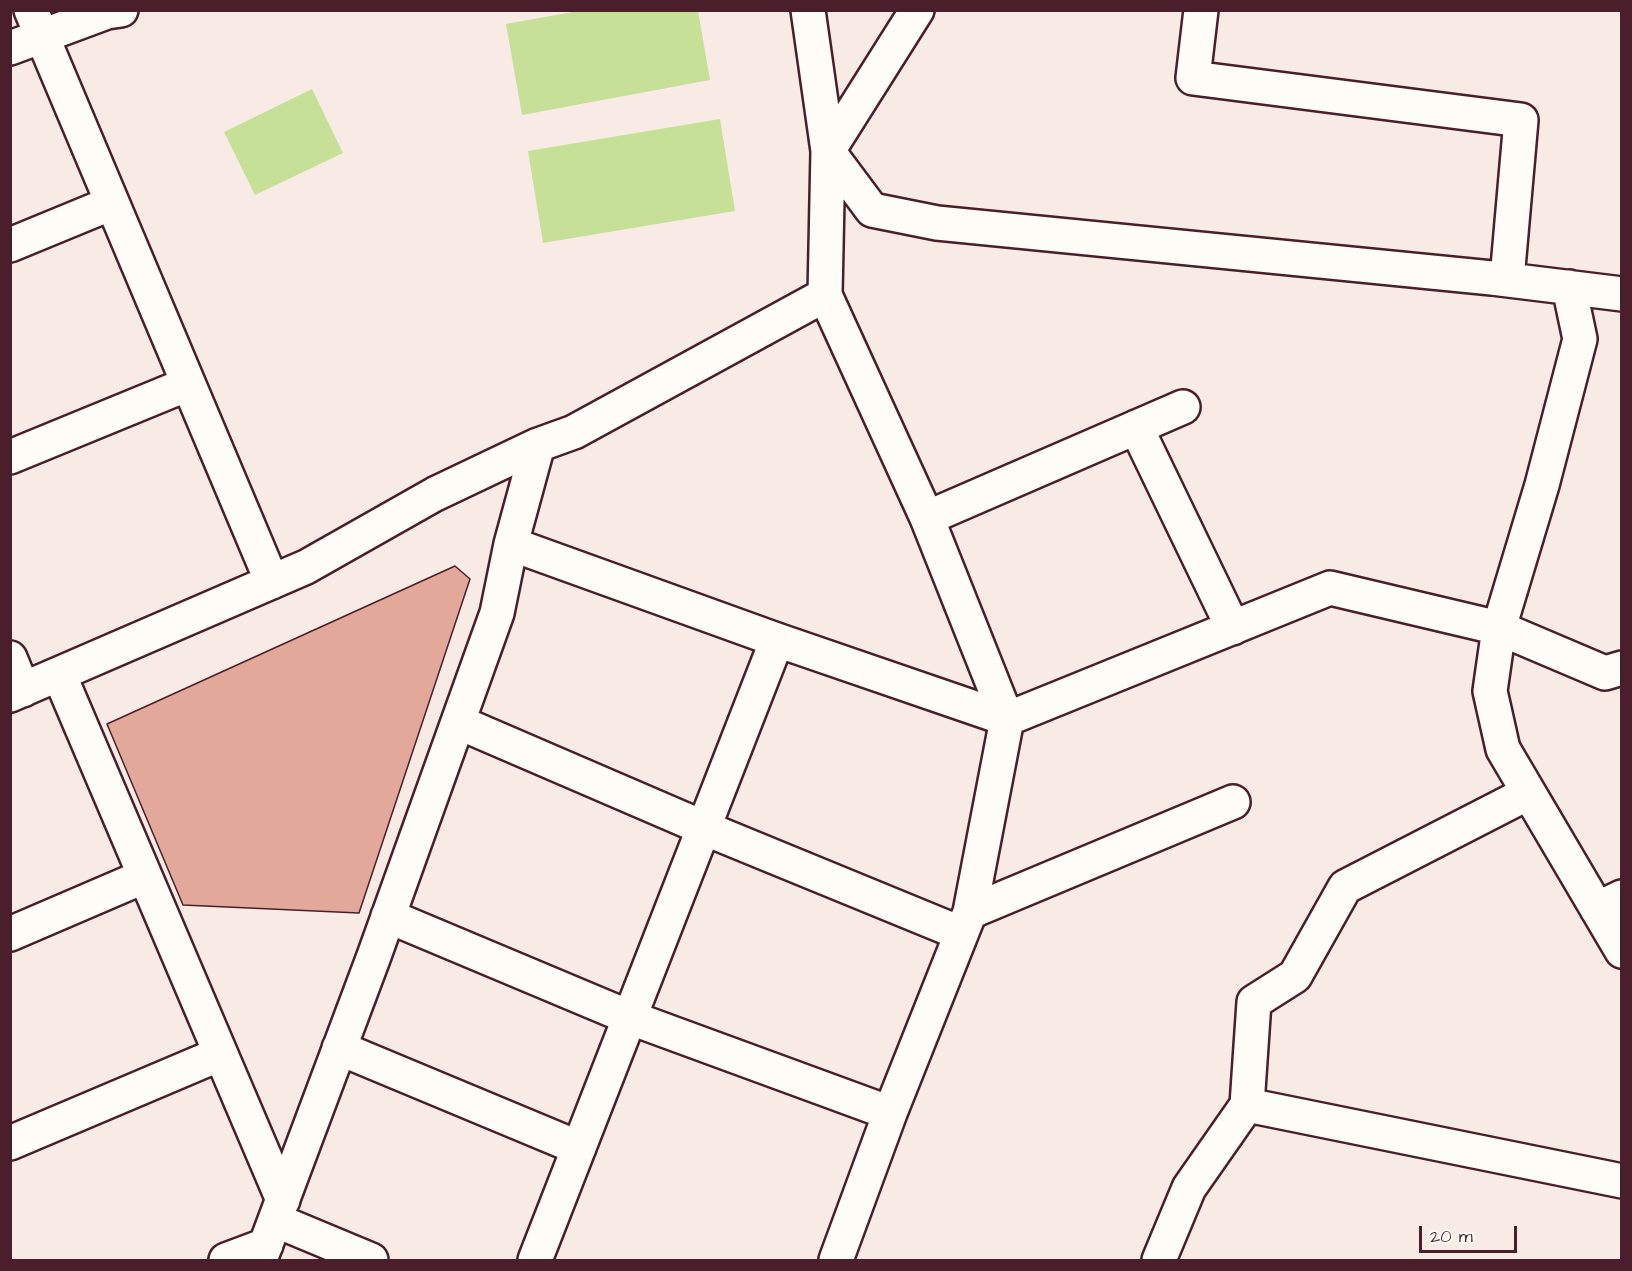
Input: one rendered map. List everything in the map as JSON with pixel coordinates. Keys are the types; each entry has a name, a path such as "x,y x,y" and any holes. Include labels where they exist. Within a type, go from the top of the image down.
{"street":[{"path":"10,48 36,23 121,10"},
{"path":"808,10 828,151 825,295 927,518 1008,719 965,922 890,1113 836,1260"},
{"path":"828,151 917,10"},
{"path":"1202,10 1193,78 1521,120 1507,279"},
{"path":"36,23 272,582"},
{"path":"828,151 872,210 937,224 1507,279 1622,294"},
{"path":"10,245 112,203"},
{"path":"1569,287 1580,339 1542,484 1499,628 1490,691 1503,749 1528,793 1609,903 1622,951"},
{"path":"10,658 16,692 306,567 435,494 538,445 574,432 825,295"},
{"path":"10,457 188,384"},
{"path":"927,518 1184,407"},
{"path":"1136,427 1233,628"},
{"path":"226,1260 271,1231 497,613 511,544 538,445"},
{"path":"511,544 777,640 1008,719 1330,588 1499,628 1605,673 1622,668"},
{"path":"535,1260 777,640"},
{"path":"59,674 220,1054 271,1231"},
{"path":"459,722 704,828 965,922 1233,802"},
{"path":"1159,1260 1189,1188 1247,1105 1254,1002 1295,976 1345,887 1528,793"},
{"path":"10,933 145,876"},
{"path":"388,916 631,1018 890,1113"},
{"path":"339,1048 579,1148"},
{"path":"10,1143 220,1054"},
{"path":"1247,1105 1622,1181"},
{"path":"271,1231 371,1260"}],"green space":[{"path":"578,11 698,11 710,80 522,115 506,24"},
{"path":"312,89 343,153 255,195 224,132"},
{"path":"720,119 735,211 543,243 528,151"}],"building":[{"path":"455,566 470,579 359,913 183,905 107,724"}]}
